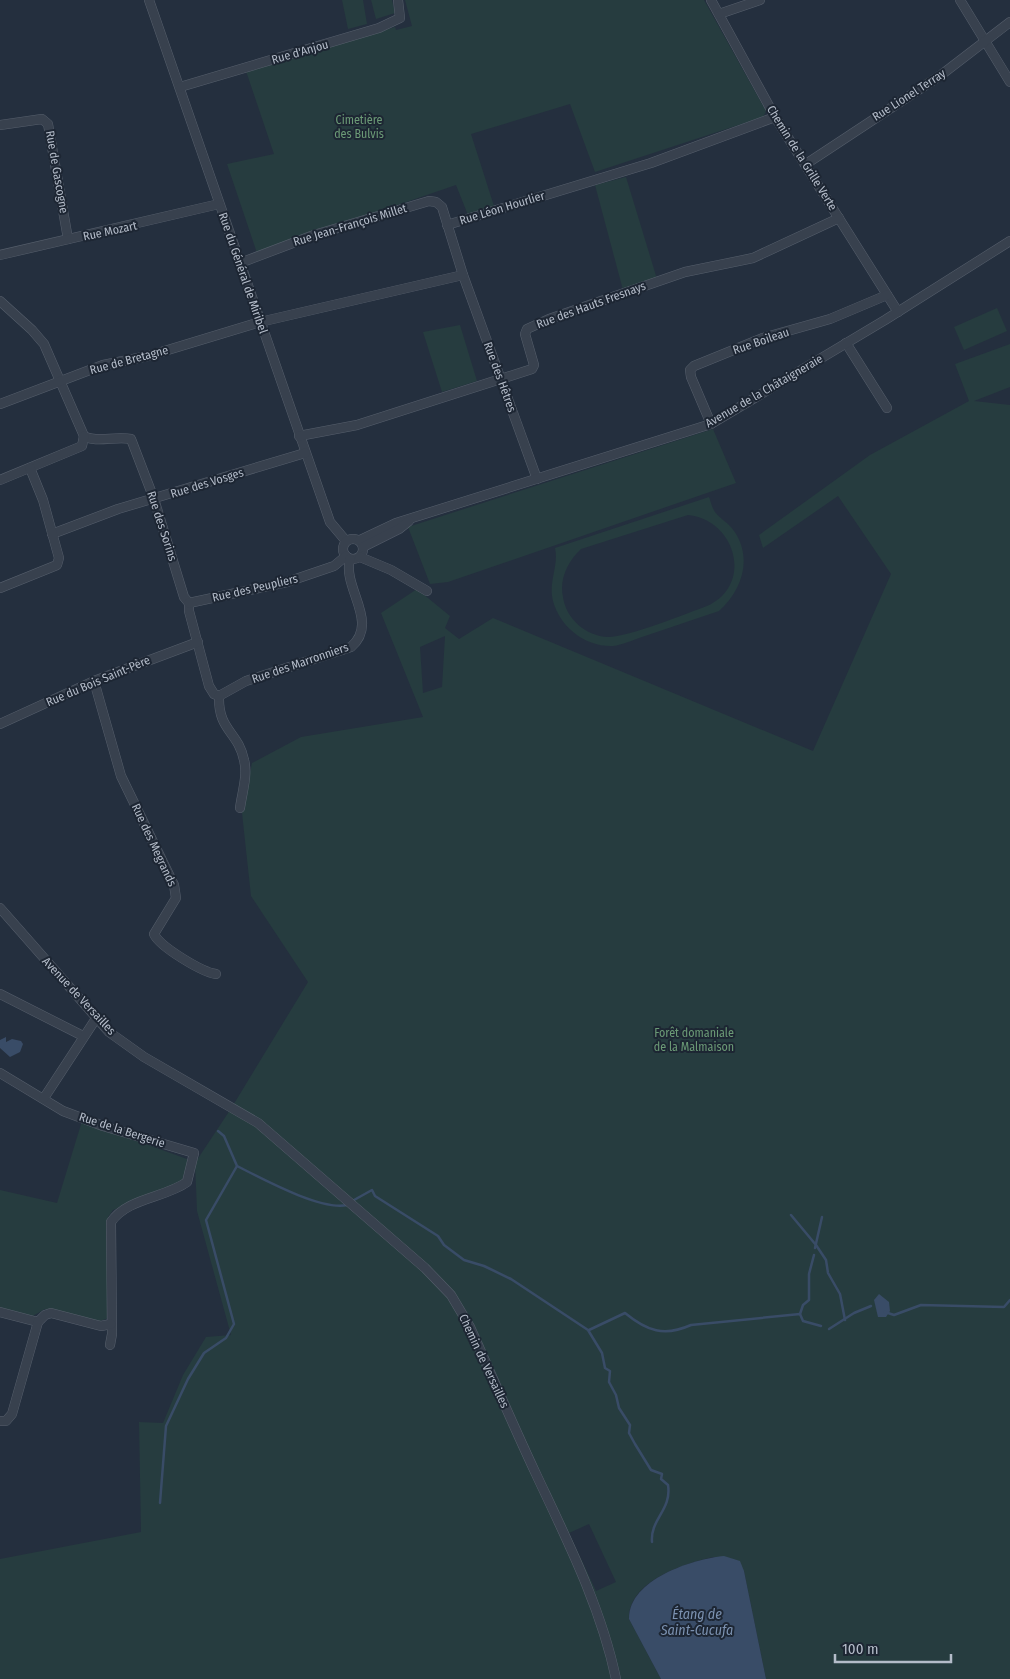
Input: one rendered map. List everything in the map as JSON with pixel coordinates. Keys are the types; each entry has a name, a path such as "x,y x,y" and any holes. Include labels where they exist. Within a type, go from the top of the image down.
{"street":[{"name":"Rue du Général de Miribel","path":"149,0 330,522 346,541"},
{"name":"Rue d'Anjou","path":"180,87 380,28 400,18 398,0"},
{"name":"Chemin de la Grille Verte","path":"711,0 775,117 898,312"},
{"path":"719,14 760,0"},
{"path":"960,0 1010,82"},
{"name":"Rue Lionel Terray","path":"806,164 941,75 1010,22"},
{"name":"Rue Léon Hourlier","path":"463,275 447,225 651,163 775,117"},
{"name":"Rue de Gascogne","path":"0,125 42,119 48,124 68,240"},
{"name":"Rue Jean-François Millet","path":"240,263 314,235 429,201 436,202 442,207 447,225"},
{"name":"Rue Mozart","path":"0,255 220,204"},
{"name":"Rue des Hauts Fresnays","path":"299,436 357,425 532,369 534,365 525,334 527,329 549,319 685,272 753,258 839,218"},
{"name":"Avenue de la Châtaigneraie","path":"361,544 396,523 711,424 898,312 1010,241"},
{"path":"260,322 463,275"},
{"name":"Rue des Hêtres","path":"463,275 537,479"},
{"name":"Rue Boileau","path":"711,424 691,377 690,370 694,366 763,338 830,319 887,295"},
{"path":"0,301 32,330 44,344 62,383 78,427 84,436 82,446 0,480"},
{"name":"Rue de Bretagne","path":"0,404 62,383 103,366 148,356 260,322"},
{"path":"846,343 888,408"},
{"name":"Rue des Sorins","path":"84,436 90,439 119,436 131,439 154,499 184,597 189,603 189,611 210,686 214,694 219,696 219,713 224,726 234,736 244,759 246,771 240,808"},
{"name":"Rue des Vosges","path":"52,534 154,499 305,453"},
{"path":"0,588 57,565 59,558 43,500 30,468"},
{"path":"360,556 361,544 355,538 346,541 343,546 348,557 360,556 391,570 427,591"},
{"name":"Rue des Peupliers","path":"189,603 288,582 334,566 348,557"},
{"name":"Rue des Marronniers","path":"219,696 246,681 351,647 356,642 362,630 362,616 348,568 348,557"},
{"name":"Rue du Bois Saint-Père","path":"0,724 94,681 198,642"},
{"name":"Rue des Megrands","path":"94,681 121,776 174,886 176,898 154,934 157,939 169,948 207,972 216,974"},
{"name":"Avenue de Versailles","path":"0,908 109,1032 144,1057 196,1086"},
{"path":"0,994 83,1036"},
{"path":"44,1098 83,1036 97,1018"},
{"name":"Rue de la Bergerie","path":"0,1073 63,1111 103,1126 194,1152 187,1182 126,1208 115,1215 111,1222 111,1324"},
{"name":"Chemin de Versailles","path":"196,1086 258,1122 400,1246 451,1294 470,1327 566,1538 596,1609 612,1656 616,1679"},
{"path":"0,1312 38,1322"},
{"path":"0,1421 6,1421 12,1414 38,1322 45,1314 52,1313 101,1326 111,1324 110,1345"}],"green space":[{"path":"342,0 363,0 367,24 348,29"},
{"path":"371,0 392,0 395,13 376,19"},
{"name":"Cimetière des Bulvis","path":"405,0 704,0 766,111 763,117 595,172 570,104 471,134 494,206 468,215 456,185 257,253 227,164 274,154 246,71 395,27 396,30 412,26"},
{"path":"626,177 657,279 623,290 595,185"},
{"path":"997,308 1007,331 964,350 954,327"},
{"path":"460,325 477,381 442,392 423,332"},
{"name":"Forêt domaniale de la Malmaison","path":"1010,344 1010,387 974,401 1010,405 1010,1679 766,1679 744,1571 713,1557 687,1564 659,1577 637,1595 631,1606 629,1619 661,1679 0,1679 0,1559 141,1532 139,1422 163,1423 183,1375 206,1337 231,1335 197,1211 195,1163 232,1107 308,982 251,896 242,813 252,763 301,737 423,717 381,613 417,589 450,616 445,628 459,639 493,618 813,751 891,574 838,496 763,548 759,535 870,455 969,401 955,364","holes":["445,636 442,687 423,693 420,647","589,1524 616,1582 596,1591 569,1533"]},
{"path":"713,429 736,483 448,582 430,584 408,527"},
{"path":"709,497 715,512 732,528 740,541 744,563 739,584 734,594 719,611 624,644 613,646 593,643 584,639 575,634 561,619 556,610 552,594 552,581 556,561 555,548","holes":["688,515 705,519 718,528 727,540 733,554 734,569 731,584 722,596 707,606 617,636 608,637 592,633 578,625 573,619 565,605 562,584 572,559 581,549"]},
{"path":"82,1121 187,1159 188,1182 113,1210 108,1217 109,1318 97,1322 45,1309 31,1317 0,1309 0,1190 57,1203"}],"water":[{"path":"6,1037 6,1042 12,1039 21,1041 23,1044 20,1052 10,1057 0,1048 0,1040"},
{"path":"879,1294 889,1302 890,1311 886,1317 878,1317 874,1300"},
{"name":"Étang de Saint-Cucufa","path":"724,1556 740,1561 744,1571 766,1679 661,1679 629,1619 631,1605 639,1593 664,1574 696,1562"}],"waterway":[{"path":"218,1131 224,1136 237,1166 307,1198 336,1206 347,1205"},
{"path":"160,1503 166,1426 188,1379 204,1353 226,1338 234,1324 206,1220 237,1166"},
{"path":"354,1200 372,1190 375,1196 438,1236 444,1245 464,1260 484,1266 511,1279 588,1330 602,1353 605,1368 610,1371 609,1382 616,1395 619,1408 630,1425 629,1433 651,1470 662,1474 661,1479 668,1485 667,1501 654,1527 652,1542"},
{"path":"791,1215 826,1260 828,1273 840,1294 845,1320"},
{"path":"815,1248 822,1217"},
{"path":"800,1314 803,1305 809,1300 809,1274 814,1255"},
{"path":"885,1312 894,1315 921,1305 1004,1307 1010,1300"},
{"path":"829,1329 854,1313 871,1306"},
{"path":"589,1330 625,1313 648,1328 664,1331 672,1331 691,1325 800,1314 803,1321 821,1326"}]}
